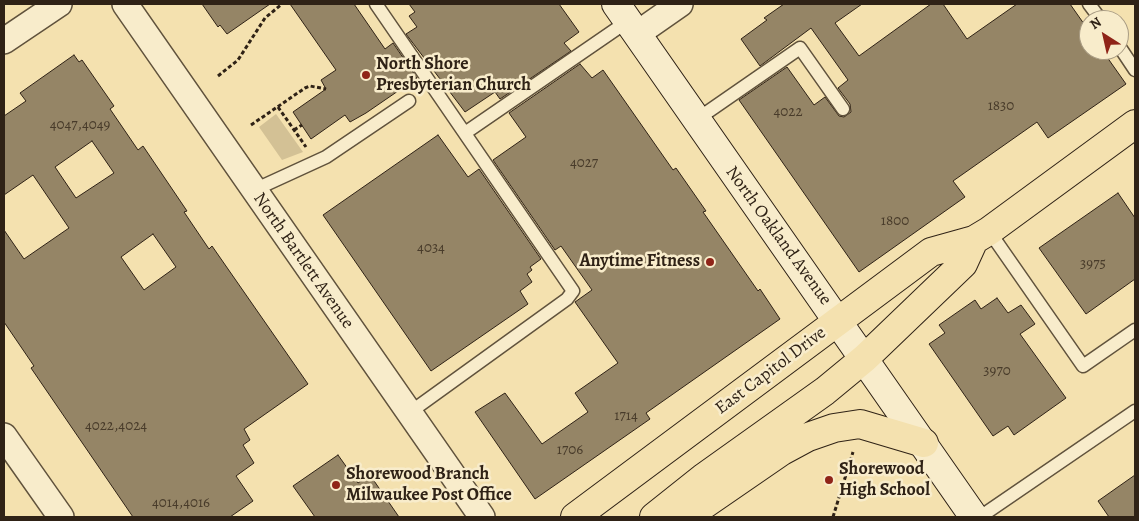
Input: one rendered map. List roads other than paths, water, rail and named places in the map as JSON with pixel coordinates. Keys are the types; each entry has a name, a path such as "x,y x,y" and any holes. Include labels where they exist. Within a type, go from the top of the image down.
{"main road":[{"name":"North Oakland Avenue","path":"627,20 865,358 974,517"},
{"name":"East Capitol Drive","path":"575,517 932,252 982,236 1135,124"},
{"path":"654,517 703,478 825,390 865,358 964,264 982,236"},
{"path":"686,517 782,451 808,437 834,428 860,424 924,443"}],"street":[{"path":"4,41 59,4"},
{"name":"North Bartlett Avenue","path":"125,4 482,517"},
{"path":"627,20 680,4"},
{"path":"4,436 53,514"}],"lane":[{"path":"376,4 573,291 567,300 409,413"},
{"path":"465,133 627,20"},
{"path":"696,120 800,48 843,109"},
{"path":"254,190 326,157 409,101"},
{"path":"982,236 1083,366 1135,330"},
{"path":"980,517 1135,411"}],"place":[{"name":"North Shore Presbyterian Church","path":"366,75"},
{"name":"Anytime Fitness","path":"710,262"},
{"name":"Shorewood High School","path":"829,480"},
{"name":"Shorewood Branch Milwaukee Post Office","path":"336,485"}]}
